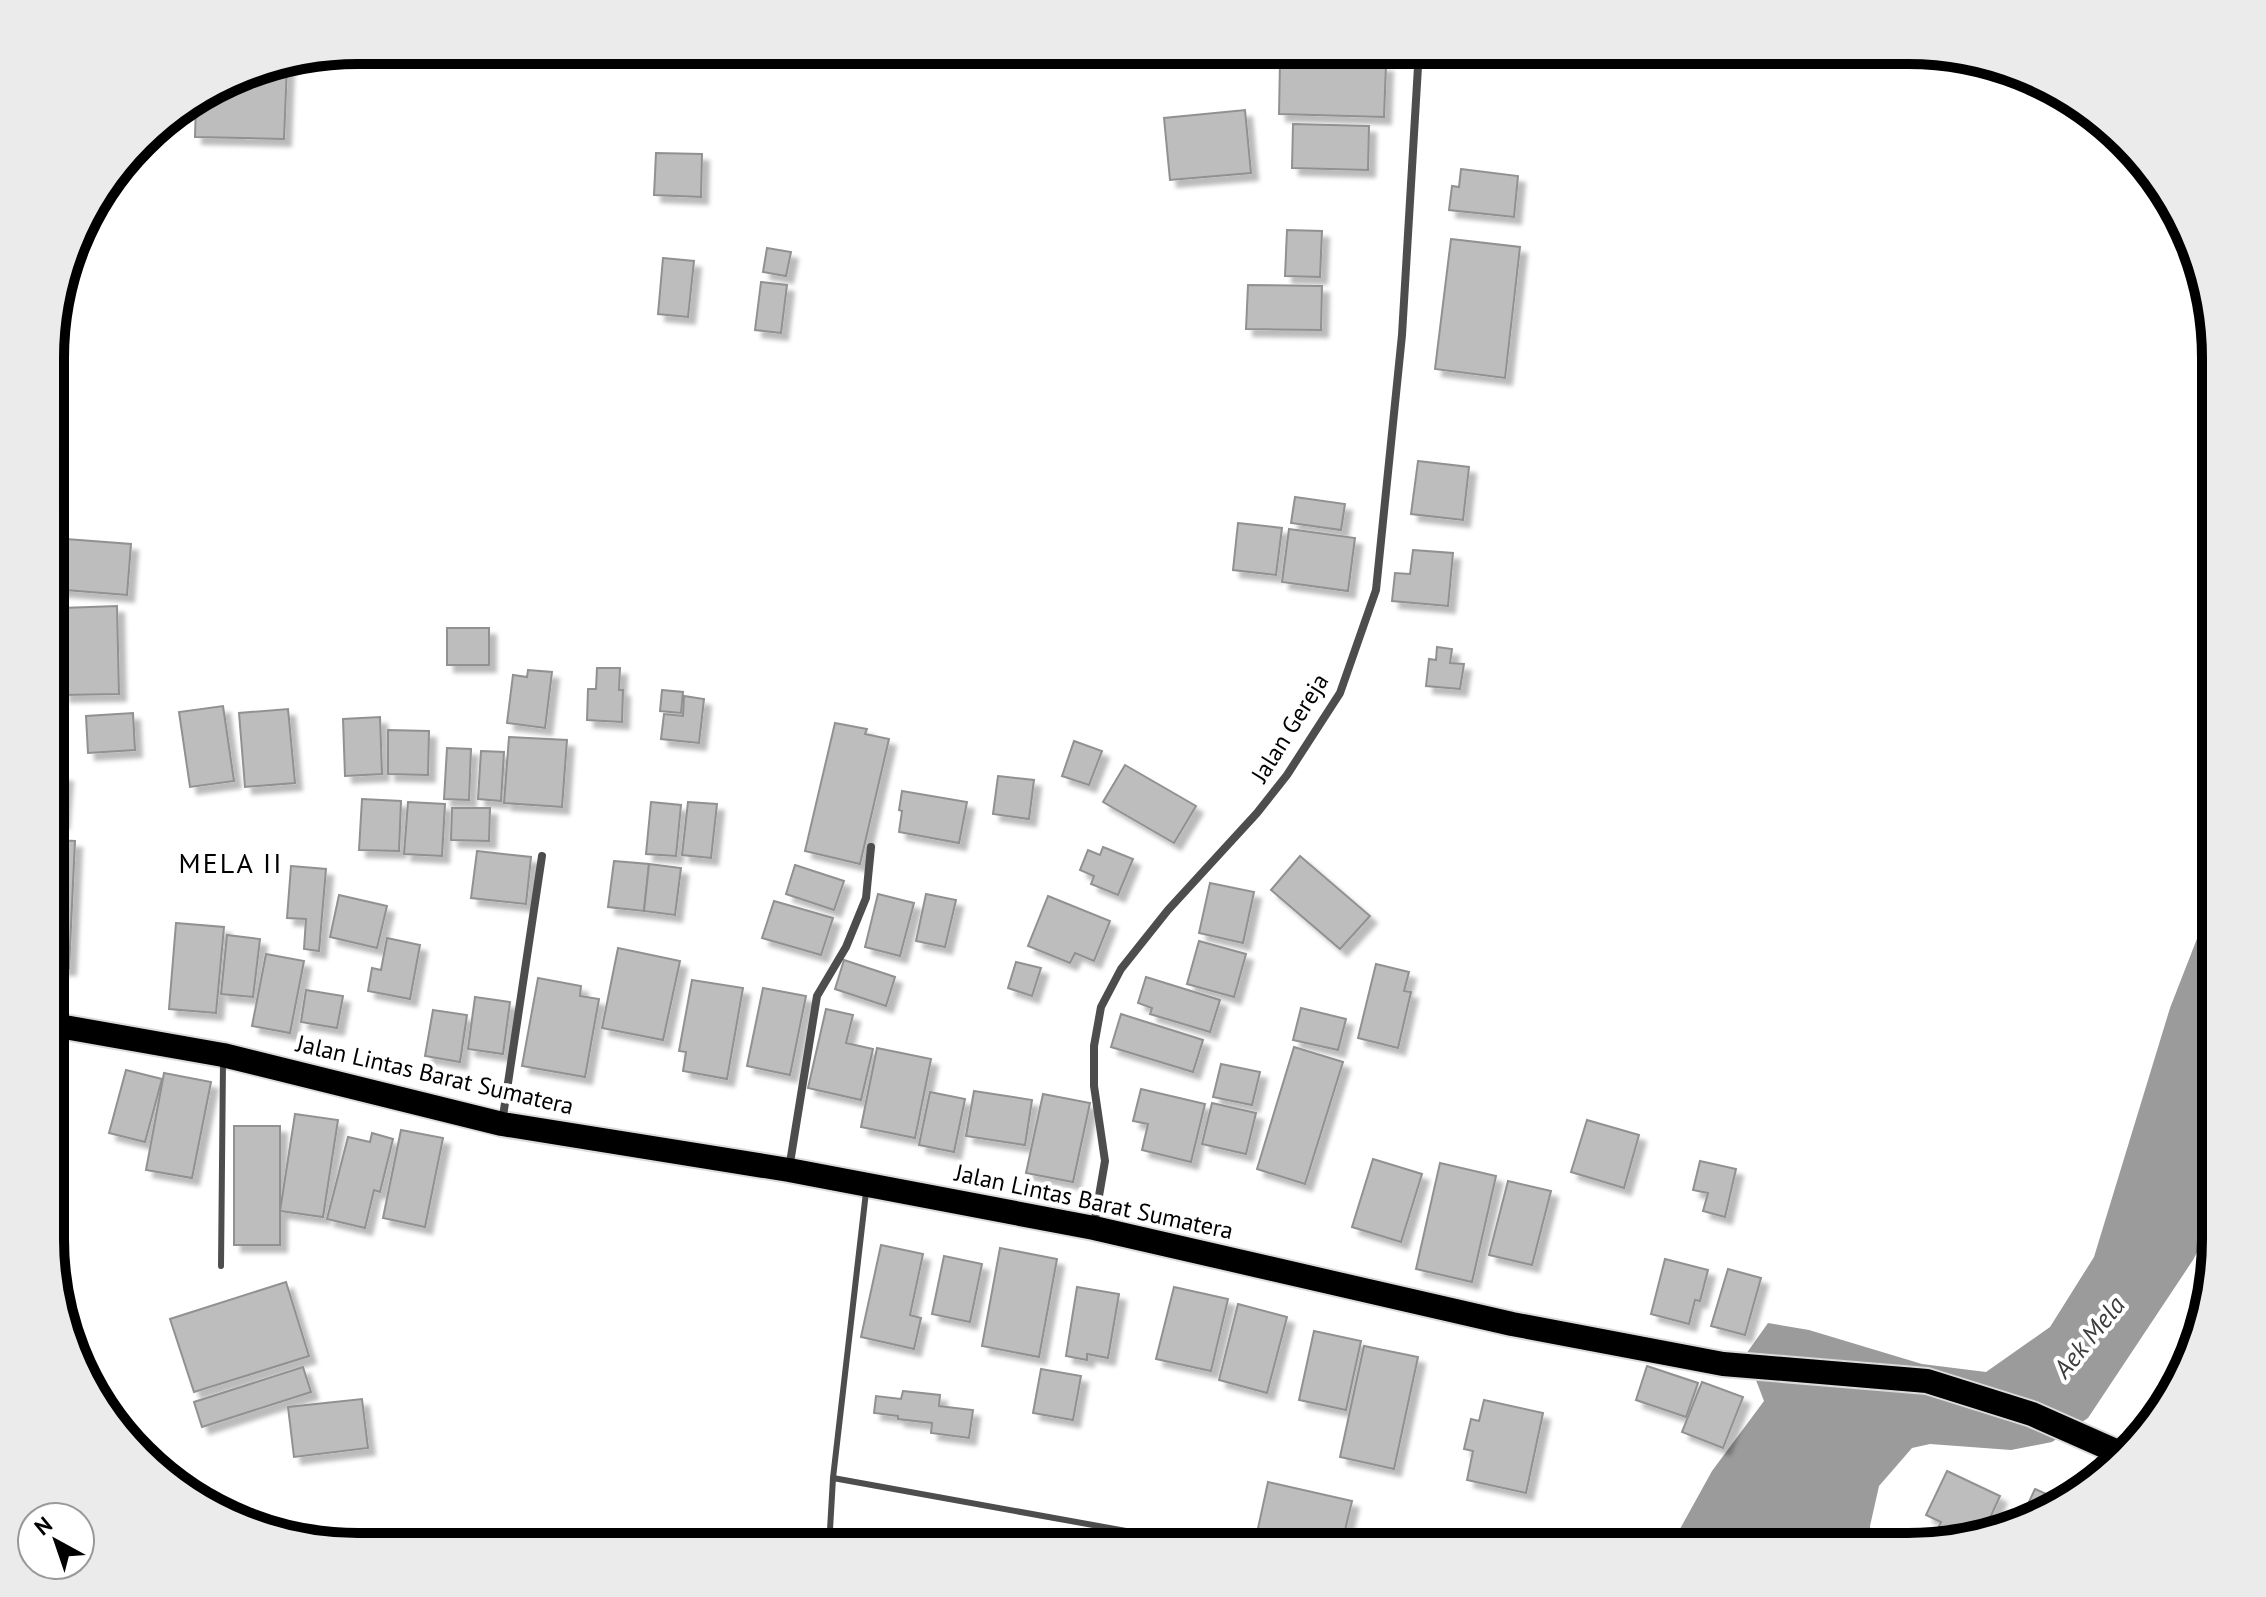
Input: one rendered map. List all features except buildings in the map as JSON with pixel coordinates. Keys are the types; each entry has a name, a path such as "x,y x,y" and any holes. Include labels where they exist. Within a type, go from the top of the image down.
{"highway":[{"name":"Jalan Lintas Barat Sumatera","path":"64,1027 223,1055 502,1124 789,1170 1094,1228 1512,1324 1723,1364 1927,1381 2032,1414 2113,1450"}],"street":[{"name":"Jalan Gereja","path":"1094,1228 1105,1161 1094,1086 1094,1046 1101,1007 1121,969 1158,921 1257,813 1287,775 1340,693 1376,590 1402,335 1418,64"},
{"path":"789,1170 817,996 846,947 866,898 871,847"},
{"path":"502,1124 542,856"}],"lane":[{"path":"221,1266 223,1055"},
{"path":"830,1533 833,1478 866,1184"},
{"path":"833,1478 1137,1533"}],"water":[{"name":"Aek Mela","path":"2202,926 2202,1243 2088,1418 2052,1442 2011,1450 1930,1444 1912,1448 1879,1486 1871,1533 1678,1533 1712,1471 1764,1401 1746,1354 1768,1323 1809,1330 1922,1364 1986,1372 2050,1327 2094,1257 2170,1008"}],"district":[{"name":"MELA II","path":"231,863"}]}
